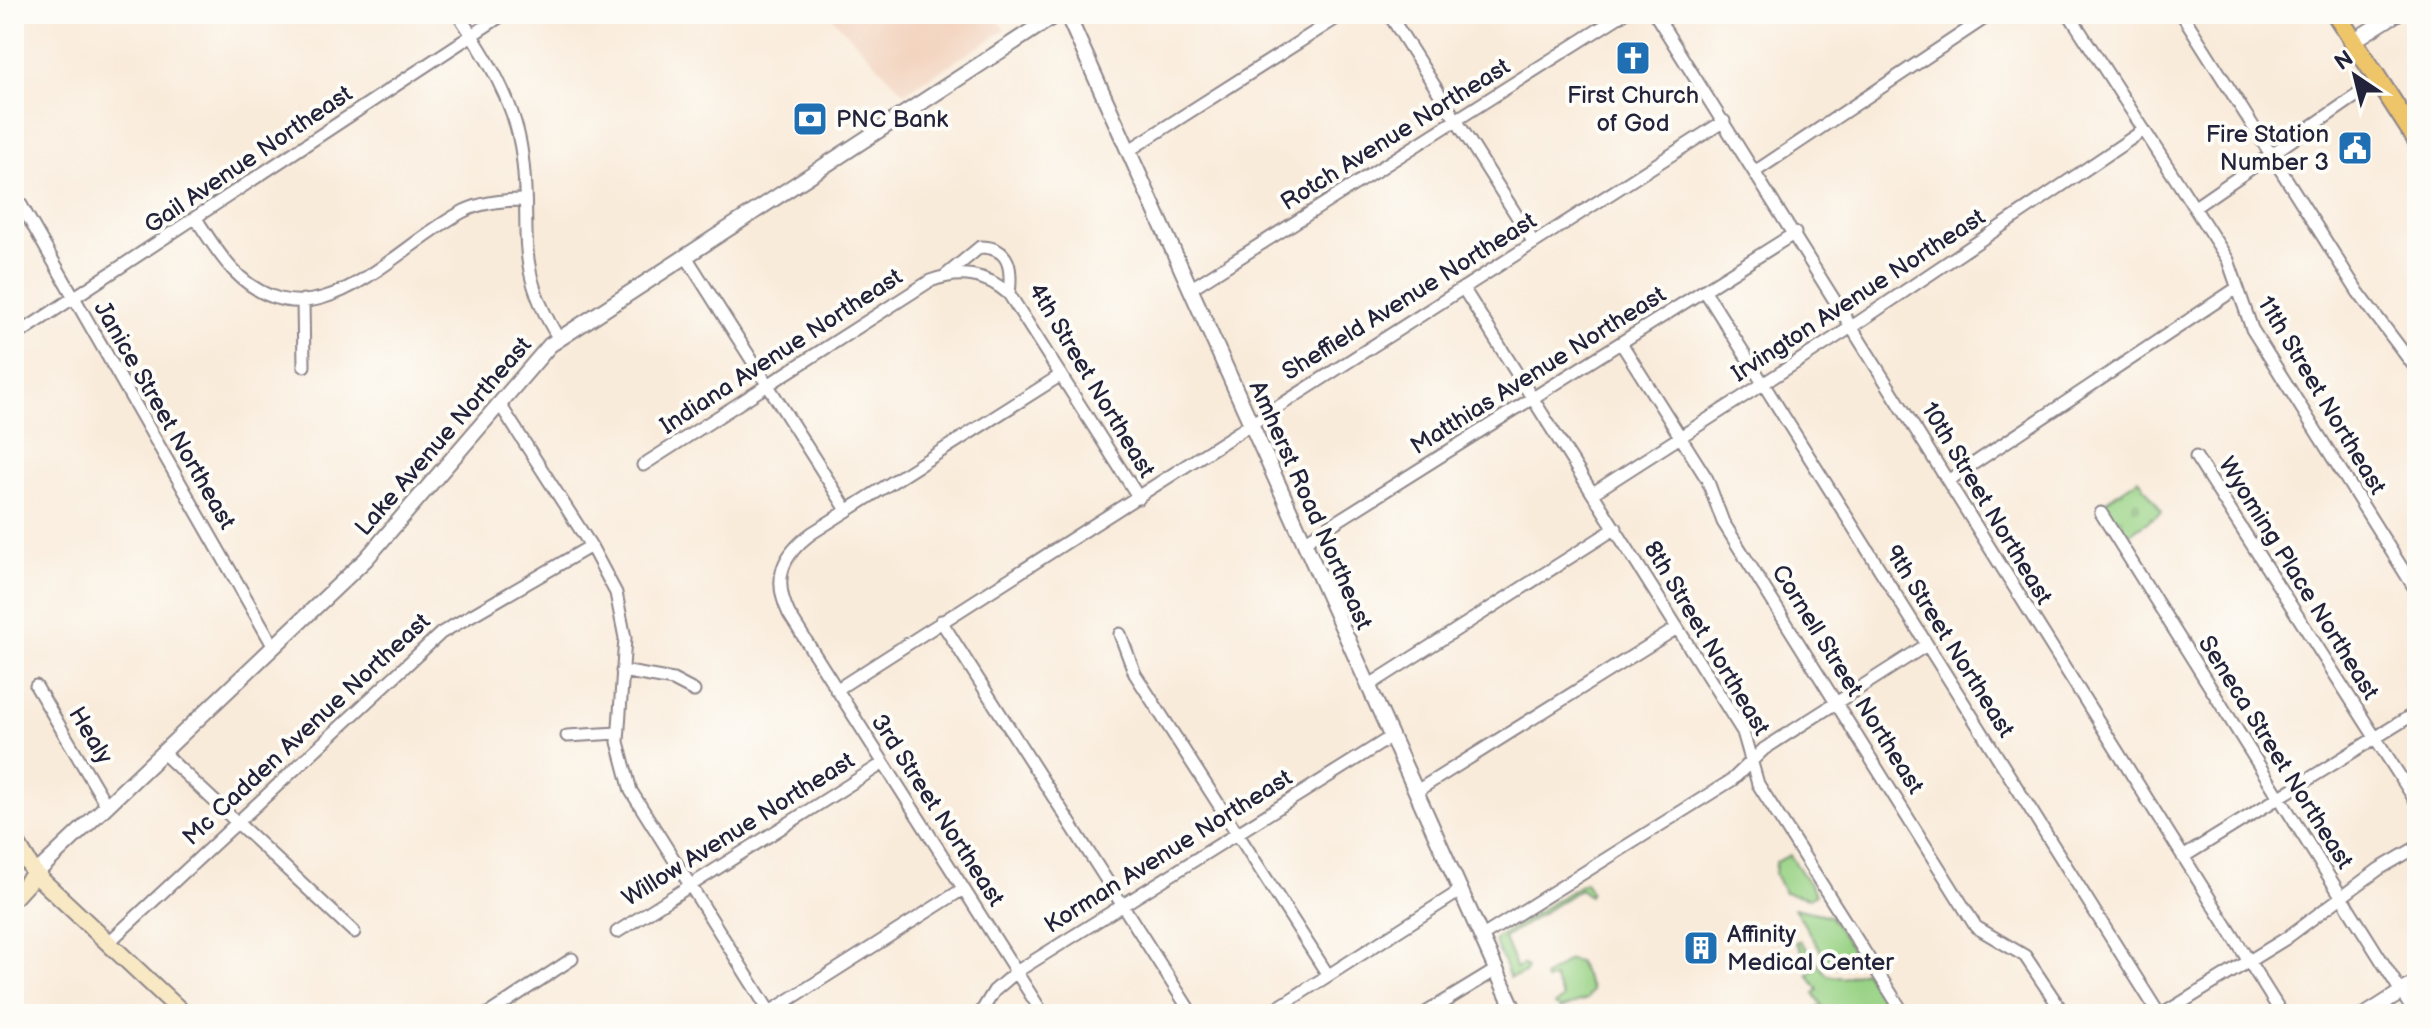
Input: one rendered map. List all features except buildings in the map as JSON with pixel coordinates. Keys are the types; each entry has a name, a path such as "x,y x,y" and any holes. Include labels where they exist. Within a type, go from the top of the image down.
{"main road":[{"path":"2336,14 2417,140"},
{"path":"14,839 35,874 184,1014"},
{"path":"14,897 35,874"}],"street":[{"path":"458,14 504,93 516,127 524,200 524,246 530,282 559,339"},
{"name":"Gail Avenue Northeast","path":"14,337 197,220 504,14"},
{"name":"Lake Avenue Northeast","path":"35,874 376,548 499,403 559,339 1057,14"},
{"name":"Amherst Road Northeast","path":"1067,14 1516,1014"},
{"path":"1128,151 1343,14"},
{"path":"1389,14 1534,243"},
{"name":"Rotch Avenue Northeast","path":"1190,289 1623,14"},
{"path":"1658,18 1673,14"},
{"path":"1756,171 1991,14"},
{"name":"11th Street Northeast","path":"2069,14 2228,260 2252,329 2417,592"},
{"path":"2182,14 2358,292 2417,370"},
{"path":"2353,41 2396,14"},
{"name":"10th Street Northeast","path":"1658,18 2282,1014"},
{"path":"2195,207 2379,80"},
{"name":"Sheffield Avenue Northeast","path":"836,690 1252,425 1318,378 1724,121"},
{"name":"Irvington Avenue Northeast","path":"1593,493 1853,326 2144,130"},
{"path":"197,220 223,259 240,277 270,294 303,300 330,297 353,287 465,211 496,202 524,200"},
{"name":"Janice Street Northeast","path":"20,203 274,647"},
{"name":"Matthias Avenue Northeast","path":"1304,542 1795,233"},
{"name":"Indiana Avenue Northeast","path":"643,465 930,281 945,276 973,250 991,247"},
{"name":"4th Street Northeast","path":"991,247 1001,252 1009,262 1009,294 1139,498"},
{"path":"685,255 847,510"},
{"path":"945,276 975,275 1009,294"},
{"name":"8th Street Northeast","path":"1463,288 1743,732 1758,784 1904,1014"},
{"path":"1949,480 2237,288"},
{"name":"9th Street Northeast","path":"1705,291 1925,646 2161,1014"},
{"path":"303,300 304,366"},
{"name":"Cornell Street Northeast","path":"1621,343 1714,491 1723,522 1976,927 2025,956 2064,1014"},
{"name":"3rd Street Northeast","path":"1043,1014 797,628 780,591 784,560 797,544 1061,375"},
{"path":"499,403 591,546 611,580 620,605 625,638 618,733 631,791 770,1013 963,889"},
{"name":"Wyoming Place Northeast","path":"2196,457 2417,803"},
{"name":"Seneca Street Northeast","path":"2101,513 2415,1014"},
{"path":"1368,686 1616,528"},
{"name":"Mc Cadden Avenue Northeast","path":"108,943 441,633 591,546"},
{"path":"941,621 1192,1014"},
{"path":"1415,792 1677,628"},
{"path":"1120,634 1135,674 1328,975"},
{"path":"1481,937 1732,780 1752,760 1925,646"},
{"path":"622,671 673,680 694,691"},
{"name":"Healy","path":"36,686 107,806"},
{"path":"2183,857 2417,712"},
{"path":"567,736 618,733"},
{"name":"Korman Avenue Northeast","path":"980,1014 994,991 1016,972 1391,737"},
{"path":"163,753 354,932"},
{"name":"Willow Avenue Northeast","path":"617,932 882,764"},
{"path":"2161,1014 2249,962 2417,847"},
{"path":"1268,1014 1460,891"},
{"path":"488,1014 572,959"},
{"path":"1424,1014 1496,970"},
{"path":"2367,1014 2417,982"}],"shaded area":[{"path":"829,14 994,14 1005,30 904,93"}],"green space":[{"path":"2139,479 2162,512 2126,536 2103,503"},
{"path":"1790,855 1816,894 1809,898 1784,892 1775,874 1776,862"},
{"path":"1585,882 1591,892 1589,896 1580,889 1504,938 1516,968 1523,964 1527,968 1525,973 1510,978 1494,940"},
{"path":"1794,908 1830,916 1855,954 1854,961 1841,968 1827,961"},
{"path":"1800,940 1827,975 1843,978 1864,971 1882,998 1878,1005 1864,1013 1822,1014 1818,1008 1822,1005 1814,993 1818,990 1808,974 1814,970 1796,942"},
{"path":"1569,960 1578,962 1592,990 1587,999 1561,1009 1555,1005 1563,998 1554,978 1546,981 1544,977"}],"place":[{"name":"First Church of God","path":"1633,58"},
{"name":"PNC Bank","path":"810,119"},
{"name":"Fire Station Number 3","path":"2355,148"},
{"name":"Affinity Medical Center","path":"1701,948"}]}
